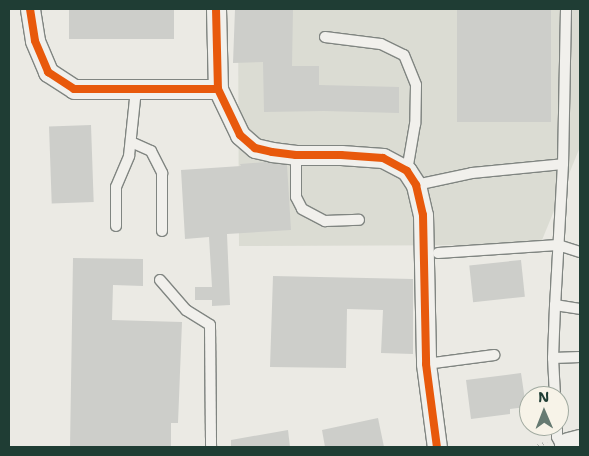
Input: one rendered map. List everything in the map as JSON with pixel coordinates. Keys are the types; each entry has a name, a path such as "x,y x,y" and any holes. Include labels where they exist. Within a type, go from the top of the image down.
{"street":[{"path":"30,9 35,41 48,72 74,89 218,89"},
{"path":"216,9 218,89 240,135 255,148 296,155 341,155 383,158 412,178 423,215 426,364 437,447"},
{"path":"569,447 580,444"}],"lane":[{"path":"554,386 553,358 563,164 566,9"},
{"path":"325,37 381,44 404,55 416,85 412,178 563,164"},
{"path":"116,226 116,186 130,156 136,89"},
{"path":"131,142 151,151 162,173 162,231"},
{"path":"296,155 296,197 302,209 325,221 359,220"},
{"path":"438,253 558,245 580,252"},
{"path":"160,280 186,310 210,325 211,447"},
{"path":"555,305 580,309"},
{"path":"426,364 494,355"},
{"path":"553,358 580,356"}],"shaded area":[{"path":"238,9 580,9 580,147 540,245 239,246"}],"building":[{"path":"69,9 174,9 174,39 69,39"},
{"path":"235,9 293,9 292,66 319,66 319,85 399,87 399,113 264,112 263,62 233,63"},
{"path":"457,9 551,9 551,122 457,122"},
{"path":"91,125 94,202 52,203 49,126"},
{"path":"266,162 287,165 291,230 227,234 230,305 212,306 212,300 195,300 195,287 212,287 209,237 185,239 181,170 241,166 240,164"},
{"path":"73,258 143,259 143,286 113,285 112,320 182,322 178,423 171,423 171,447 70,447"},
{"path":"521,260 525,297 473,302 469,265"},
{"path":"273,276 413,279 413,354 381,353 383,310 347,309 346,368 270,367"},
{"path":"521,373 523,386 519,386 519,408 510,409 510,414 471,419 466,380"},
{"path":"378,418 384,447 325,447 322,430"},
{"path":"288,430 290,447 231,447 231,440"}],"cycle path":[{"path":"30,9 35,41 48,72 74,89 218,89"},
{"path":"216,9 218,89 240,135 255,148 272,152 296,155 341,155 383,158 407,171 416,185 423,215 426,364 437,447"}]}
